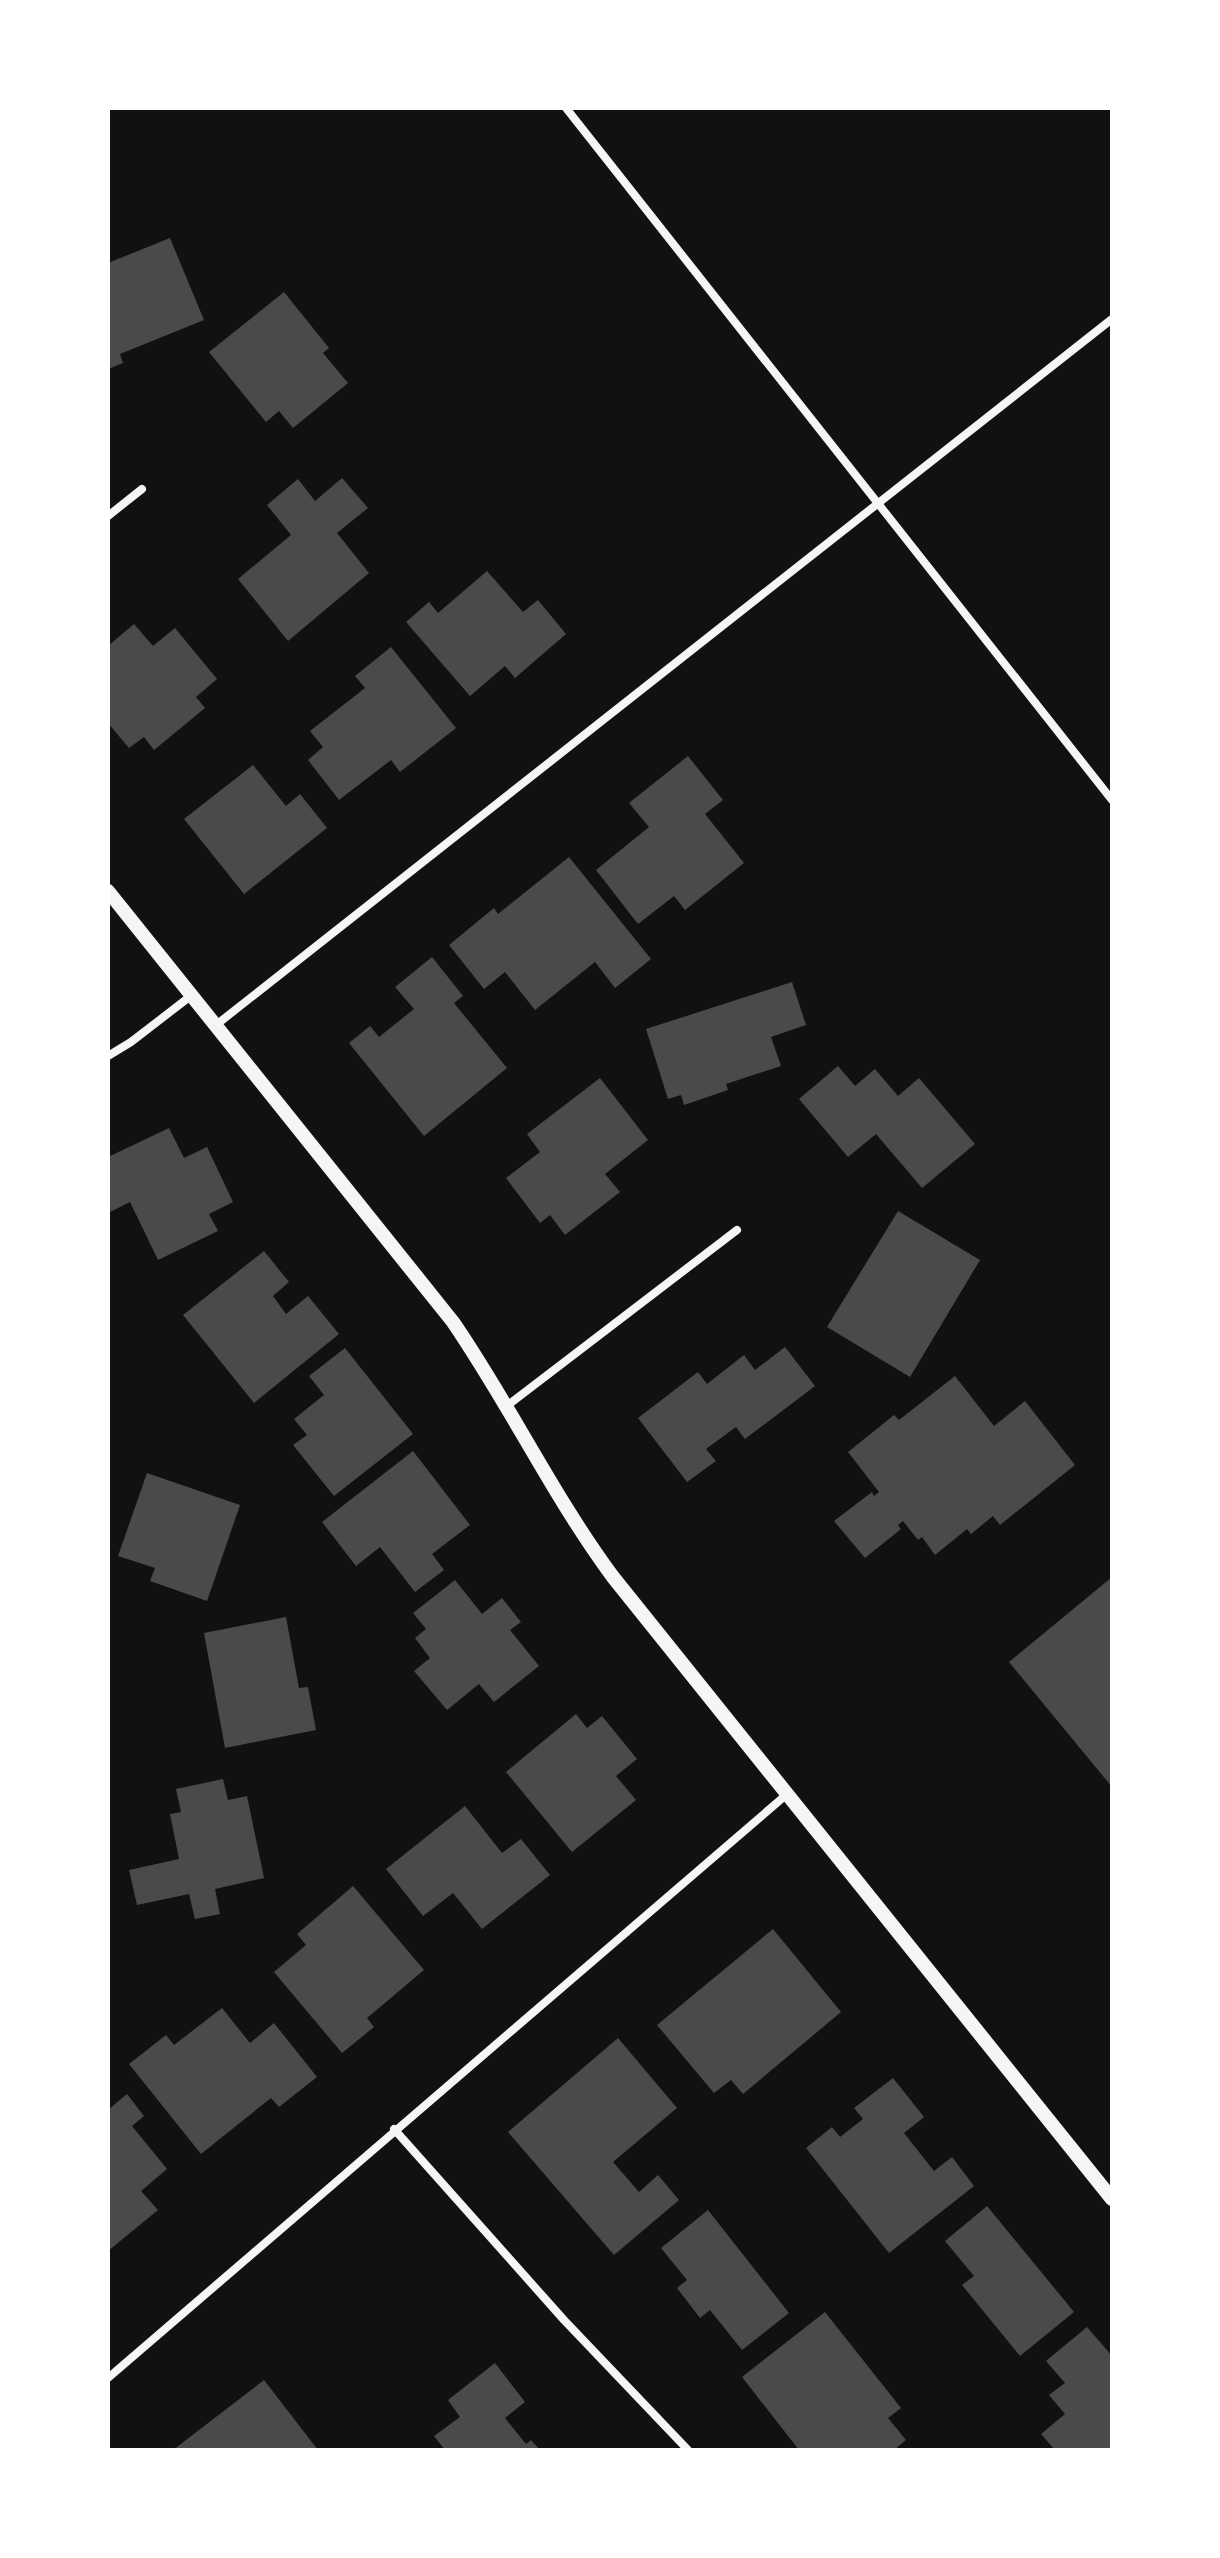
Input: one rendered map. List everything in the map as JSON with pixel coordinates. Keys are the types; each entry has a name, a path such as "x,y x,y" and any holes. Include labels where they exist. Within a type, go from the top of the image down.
{"street":[{"path":"566,108 1112,800"},
{"path":"216,1025 1112,319"},
{"path":"108,516 142,489"},
{"path":"108,891 453,1322 508,1405 591,1548 1112,2199"},
{"path":"108,1056 192,995"},
{"path":"508,1405 737,1230"},
{"path":"108,2378 786,1795"},
{"path":"394,2129 564,2320 688,2450"}],"building":[{"path":"170,238 204,320 120,354 123,363 108,369 108,263"},
{"path":"284,292 329,348 323,353 348,383 293,428 279,411 266,422 209,352"},
{"path":"342,478 368,508 337,533 369,573 288,641 238,579 291,535 267,505 298,479 315,501"},
{"path":"487,571 523,612 538,600 566,634 515,678 505,666 470,696 406,622 429,602 438,613"},
{"path":"134,624 153,646 175,628 217,679 196,697 205,708 154,750 144,737 129,748 108,723 108,646"},
{"path":"391,647 456,728 400,772 391,760 339,800 308,760 323,747 310,731 365,688 355,676"},
{"path":"688,756 723,800 705,814 744,863 685,910 674,896 638,924 596,870 649,827 629,803"},
{"path":"253,765 286,806 300,794 327,828 244,894 184,819"},
{"path":"569,857 651,959 615,988 595,962 535,1010 505,972 484,989 449,945 494,908 498,914"},
{"path":"432,957 463,996 454,1003 507,1068 424,1136 349,1043 370,1026 379,1037 414,1009 395,987"},
{"path":"792,982 806,1025 771,1037 781,1066 726,1084 728,1090 684,1105 681,1095 668,1099 646,1029"},
{"path":"838,1066 855,1086 875,1069 898,1096 919,1078 975,1144 922,1188 876,1134 848,1157 799,1099"},
{"path":"600,1078 648,1140 605,1174 620,1192 565,1235 550,1215 540,1223 506,1178 540,1152 527,1134"},
{"path":"169,1128 184,1158 207,1147 233,1202 209,1214 218,1231 158,1260 130,1202 108,1213 108,1157"},
{"path":"898,1211 980,1260 910,1377 827,1327"},
{"path":"264,1251 289,1282 273,1296 286,1314 308,1296 339,1334 254,1403 183,1315"},
{"path":"785,1347 815,1386 745,1439 736,1427 706,1449 716,1461 687,1482 638,1418 698,1372 707,1384 744,1355 755,1370"},
{"path":"345,1348 413,1434 334,1496 293,1445 307,1435 294,1419 324,1395 309,1376"},
{"path":"955,1376 994,1426 1025,1401 1075,1465 1000,1525 993,1516 971,1534 967,1529 935,1555 922,1537 918,1540 903,1521 898,1525 901,1529 865,1558 834,1521 872,1492 874,1496 879,1492 848,1452 894,1415 899,1420"},
{"path":"413,1451 470,1525 432,1554 444,1570 415,1592 380,1547 356,1566 322,1522"},
{"path":"147,1473 240,1505 207,1601 150,1581 155,1568 118,1556"},
{"path":"1112,1577 1112,1787 1009,1662"},
{"path":"455,1580 482,1614 502,1598 521,1622 510,1630 539,1666 494,1702 479,1684 447,1710 414,1671 430,1658 415,1638 426,1629 413,1613"},
{"path":"286,1617 299,1688 308,1687 316,1730 225,1748 204,1633"},
{"path":"576,1714 587,1728 602,1716 637,1759 616,1776 636,1800 572,1852 506,1772"},
{"path":"223,1779 228,1800 247,1796 264,1878 215,1889 220,1914 195,1919 189,1894 137,1905 129,1870 179,1859 170,1814 181,1812 176,1789"},
{"path":"465,1806 502,1853 521,1839 550,1875 482,1929 453,1893 423,1916 386,1869"},
{"path":"353,1886 424,1970 367,2018 374,2027 342,2053 274,1972 306,1945 297,1934"},
{"path":"773,1929 841,2012 743,2094 731,2080 714,2093 657,2025"},
{"path":"222,2008 250,2043 274,2023 317,2077 279,2107 271,2098 201,2154 129,2064 166,2035 174,2045"},
{"path":"618,2038 677,2108 613,2162 639,2192 658,2175 679,2200 614,2255 508,2132"},
{"path":"893,2078 924,2117 904,2133 934,2171 952,2157 974,2186 889,2253 806,2148 832,2127 840,2137 863,2119 854,2108"},
{"path":"127,2094 144,2116 132,2126 167,2169 141,2191 158,2210 108,2251 108,2110"},
{"path":"987,2206 1074,2312 1020,2356 962,2285 974,2276 945,2241"},
{"path":"708,2210 789,2313 742,2350 710,2310 700,2318 677,2288 687,2280 661,2248"},
{"path":"825,2312 901,2408 888,2418 906,2440 894,2450 799,2450 742,2377"},
{"path":"1087,2327 1112,2356 1112,2450 1055,2450 1041,2434 1065,2414 1049,2395 1065,2383 1046,2361"},
{"path":"495,2363 525,2402 505,2418 526,2444 531,2440 540,2450 445,2450 434,2436 460,2417 448,2400"},
{"path":"264,2380 318,2450 173,2450"}]}
